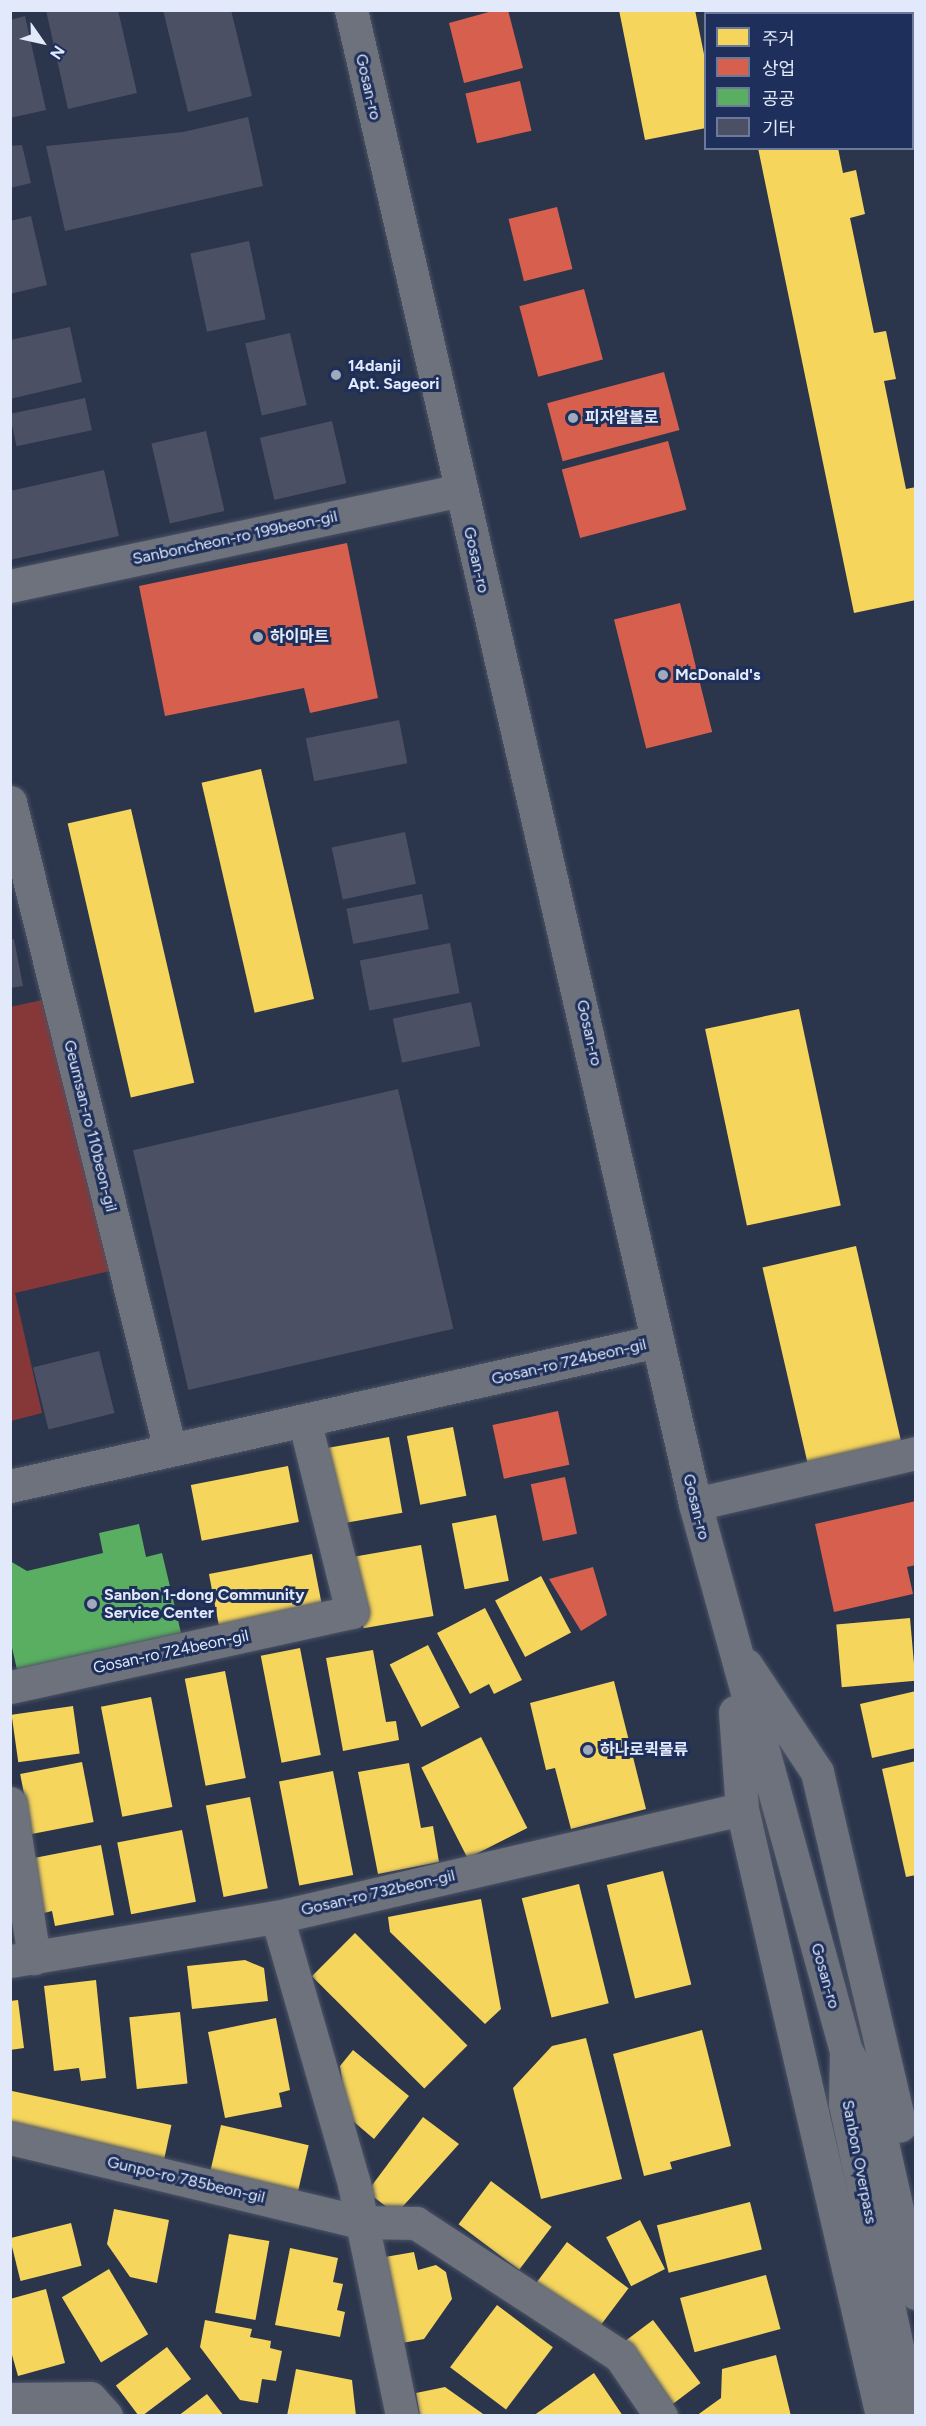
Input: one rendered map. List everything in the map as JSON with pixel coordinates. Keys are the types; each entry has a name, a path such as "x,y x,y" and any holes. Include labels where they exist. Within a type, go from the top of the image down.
{"street":[{"name":"Gosan-ro","path":"351,10 695,1504 729,1641 846,2051"},
{"name":"Sanboncheon-ro 199beon-gil","path":"10,586 460,490"},
{"name":"Geumsan-ro 110beon-gil","path":"10,802 170,1450"},
{"name":"Gosan-ro 724beon-gil","path":"10,1486 305,1423 657,1341"},
{"name":"Gosan-ro 724beon-gil","path":"10,1687 352,1612 305,1423"},
{"path":"695,1504 915,1453"},
{"path":"729,1641 742,1809 882,2415"},
{"path":"729,1641 817,1772 910,2141 915,2187"},
{"path":"10,1803 22,1960"},
{"name":"Gosan-ro 732beon-gil","path":"22,1960 277,1917 742,1809"},
{"path":"277,1917 361,2222 402,2415"},
{"name":"Sanbon Overpass","path":"846,2051 871,2094 915,2293"},
{"name":"Sanbon Overpass","path":"846,2051 845,2104 912,2415"},
{"name":"Gunpo-ro 785beon-gil","path":"10,2138 361,2222"},
{"path":"361,2222 416,2223 620,2356 661,2415"},
{"path":"10,2399 90,2398 106,2415"}],"shaded area":[{"path":"51,998 114,1270 15,1293 42,1413 11,1421 10,1007"}],"building: 주거":[{"path":"619,10 695,10 704,54 704,128 645,140"},
{"path":"758,150 838,150 843,173 856,170 865,214 850,218 874,333 886,331 896,379 884,381 906,489 916,487 916,600 854,613"},
{"path":"261,769 314,999 255,1013 202,783"},
{"path":"131,809 194,1083 131,1097 68,824"},
{"path":"799,1009 841,1206 747,1226 705,1029"},
{"path":"856,1246 901,1442 808,1463 762,1268"},
{"path":"453,1427 466,1496 420,1505 407,1436"},
{"path":"389,1437 402,1513 336,1524 323,1449"},
{"path":"288,1466 299,1522 202,1541 191,1485"},
{"path":"496,1515 509,1581 465,1589 452,1524"},
{"path":"421,1545 434,1616 364,1628 351,1557"},
{"path":"312,1554 323,1613 220,1633 209,1574"},
{"path":"541,1576 571,1633 525,1657 495,1600"},
{"path":"485,1608 522,1680 494,1694 489,1684 470,1694 437,1633"},
{"path":"910,1618 915,1681 842,1687 836,1624"},
{"path":"428,1645 460,1707 421,1727 390,1665"},
{"path":"300,1648 321,1755 282,1763 261,1656"},
{"path":"373,1650 386,1722 396,1721 399,1740 343,1751 326,1658"},
{"path":"225,1671 246,1778 206,1786 185,1679"},
{"path":"614,1681 646,1809 571,1829 555,1768 546,1770 530,1703"},
{"path":"916,1691 916,1748 872,1758 860,1704"},
{"path":"151,1697 172,1807 122,1817 101,1707"},
{"path":"73,1706 80,1754 18,1762 12,1715"},
{"path":"481,1737 527,1828 468,1858 421,1767"},
{"path":"916,1761 916,1875 906,1877 882,1769"},
{"path":"82,1762 94,1822 32,1834 20,1774"},
{"path":"409,1763 421,1828 433,1826 439,1862 378,1874 358,1772"},
{"path":"333,1771 353,1875 299,1886 279,1781"},
{"path":"250,1797 268,1888 224,1897 206,1806"},
{"path":"182,1830 196,1902 131,1914 117,1843"},
{"path":"101,1845 114,1915 55,1926 52,1911 44,1913 34,1858"},
{"path":"663,1871 691,1985 635,1999 607,1885"},
{"path":"579,1884 609,2003 552,2018 522,1898"},
{"path":"481,1899 501,2009 485,2024 390,1932 388,1917"},
{"path":"355,1933 467,2045 424,2089 312,1976"},
{"path":"245,1960 264,1968 268,2001 192,2009 187,1966"},
{"path":"96,1980 106,2078 81,2081 79,2068 54,2071 44,1986"},
{"path":"18,2000 24,2048 10,2050 10,2001"},
{"path":"180,2012 188,2084 137,2089 129,2017"},
{"path":"276,2018 290,2090 279,2093 282,2107 225,2118 208,2032"},
{"path":"702,2030 731,2146 670,2162 672,2169 644,2176 613,2054"},
{"path":"586,2038 622,2179 541,2199 513,2088 552,2046"},
{"path":"353,2050 409,2096 374,2139 347,2116 340,2066"},
{"path":"12,2091 171,2125 162,2167 10,2135"},
{"path":"423,2117 459,2144 396,2214 367,2192"},
{"path":"221,2125 309,2145 296,2200 208,2180"},
{"path":"491,2181 552,2227 519,2270 459,2224"},
{"path":"750,2202 762,2250 669,2273 657,2225"},
{"path":"114,2209 169,2220 157,2283 130,2277 107,2244"},
{"path":"640,2220 665,2269 631,2286 606,2237"},
{"path":"71,2223 82,2266 21,2281 10,2238"},
{"path":"229,2234 269,2241 255,2320 215,2313"},
{"path":"567,2242 628,2288 595,2332 534,2286"},
{"path":"290,2248 338,2258 333,2282 343,2284 337,2310 345,2312 340,2337 275,2325"},
{"path":"414,2252 418,2270 436,2265 446,2272 452,2299 424,2339 402,2343 385,2257"},
{"path":"109,2269 148,2334 101,2362 62,2297"},
{"path":"766,2275 780,2329 695,2352 680,2298"},
{"path":"46,2289 65,2363 18,2376 10,2348 10,2299"},
{"path":"497,2305 553,2347 506,2409 450,2367"},
{"path":"205,2320 252,2329 250,2337 271,2341 270,2348 282,2351 276,2381 262,2379 258,2403 240,2400 200,2347"},
{"path":"653,2320 701,2383 672,2405 624,2342"},
{"path":"167,2347 191,2379 142,2416 139,2416 116,2386"},
{"path":"776,2355 791,2416 696,2416 721,2398 722,2369"},
{"path":"296,2369 352,2380 356,2416 287,2416"},
{"path":"594,2373 623,2416 533,2416"},
{"path":"445,2387 486,2416 420,2416 416,2393"},
{"path":"207,2394 224,2416 178,2416"}],"building: 상업":[{"path":"496,10 508,10 523,68 464,83 449,23"},
{"path":"520,81 531,131 477,143 465,94"},
{"path":"557,207 572,269 524,281 508,219"},
{"path":"584,289 603,360 538,377 519,306"},
{"path":"664,372 680,430 563,461 547,403"},
{"path":"668,441 686,510 580,538 562,469"},
{"name":"하이마트","path":"347,543 378,698 310,713 304,688 165,716 139,586"},
{"name":"McDonald's","path":"680,603 712,732 646,749 614,619"},
{"path":"558,1411 569,1465 504,1479 492,1425"},
{"path":"565,1477 577,1534 543,1541 531,1484"},
{"path":"916,1501 916,1565 907,1567 913,1594 834,1612 815,1524"},
{"path":"593,1567 607,1615 581,1631 549,1579"}],"building: 공공":[{"name":"Sanbon 1-dong Community Service Center","path":"139,1524 146,1557 162,1553 182,1637 18,1674 10,1639 10,1561 27,1571 103,1553 99,1533"}],"building: 기타":[{"path":"46,10 118,10 137,93 68,109"},
{"path":"163,10 231,10 252,96 188,112"},
{"path":"25,16 46,110 10,118 10,20"},
{"path":"248,117 263,186 65,231 46,146 183,132"},
{"path":"22,145 31,183 10,188 10,146"},
{"path":"31,216 47,285 10,294 10,221"},
{"path":"249,241 266,319 207,332 190,253"},
{"path":"70,327 82,382 10,399 10,340"},
{"path":"290,333 307,405 262,415 245,343"},
{"path":"85,398 92,430 17,446 10,414"},
{"path":"332,421 346,483 274,500 260,438"},
{"path":"206,431 224,511 170,523 151,444"},
{"path":"104,470 119,536 10,560 10,491"},
{"path":"399,720 407,763 314,781 306,738"},
{"path":"405,832 416,884 343,899 332,848"},
{"path":"422,894 429,929 353,944 346,909"},
{"path":"14,939 23,986 10,988 10,940"},
{"path":"450,943 460,993 369,1011 360,961"},
{"path":"471,1002 480,1046 402,1063 393,1019"},
{"path":"398,1089 453,1329 188,1390 133,1150"},
{"path":"99,1351 114,1413 49,1430 33,1367"}],"place":[{"name":"14danji Apt. Sageori","path":"336,375"},
{"name":"피자알볼로","path":"573,418"},
{"name":"하이마트","path":"258,637"},
{"name":"McDonald's","path":"663,675"},
{"name":"Sanbon 1-dong Community Service Center","path":"92,1604"},
{"name":"하나로퀵물류","path":"588,1750"}]}
